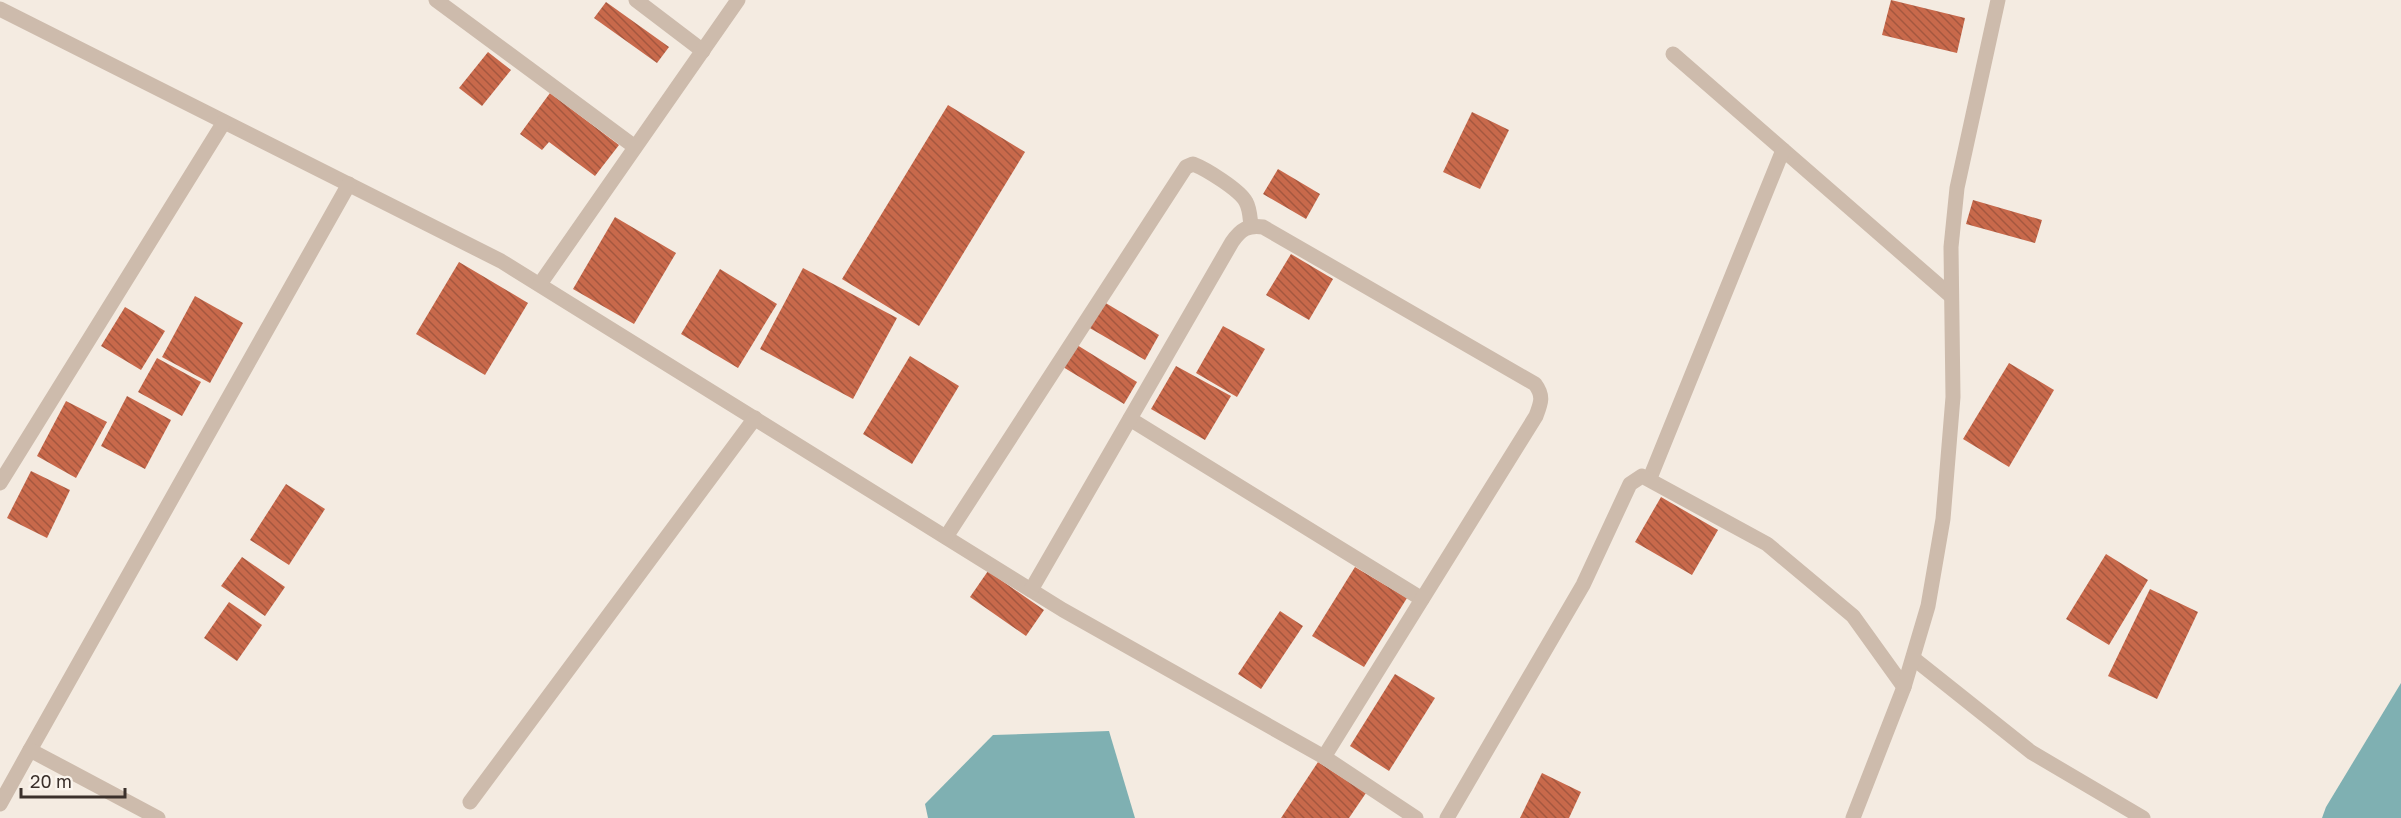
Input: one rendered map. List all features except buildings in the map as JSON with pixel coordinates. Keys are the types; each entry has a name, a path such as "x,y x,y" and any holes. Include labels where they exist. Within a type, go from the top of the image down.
{"street":[{"path":"436,0 635,147"},
{"path":"636,0 703,51"},
{"path":"540,284 738,0"},
{"path":"1853,818 1904,687 1928,606 1943,519 1953,397 1951,247 1957,188 1998,0"},
{"path":"0,9 501,261 1031,590 1324,757 1416,818"},
{"path":"1673,54 1951,296"},
{"path":"0,483 224,122"},
{"path":"1650,478 1783,150"},
{"path":"946,537 1186,166 1192,164 1200,167 1241,194 1246,202 1251,226"},
{"path":"0,804 349,184"},
{"path":"1031,590 1239,231 1251,226 1263,227 1535,384 1541,393 1541,404 1536,416 1324,757"},
{"path":"470,802 754,418"},
{"path":"1130,419 1422,599"},
{"path":"1447,818 1583,585 1630,484 1642,476 1650,478 1767,544 1853,616 1904,687"},
{"path":"1912,657 2031,752 2144,818"},
{"path":"30,750 159,818"}],"water":[{"path":"2401,683 2401,818 2322,818 2326,807"},
{"path":"1109,731 1135,818 928,818 925,804 993,735"}]}
